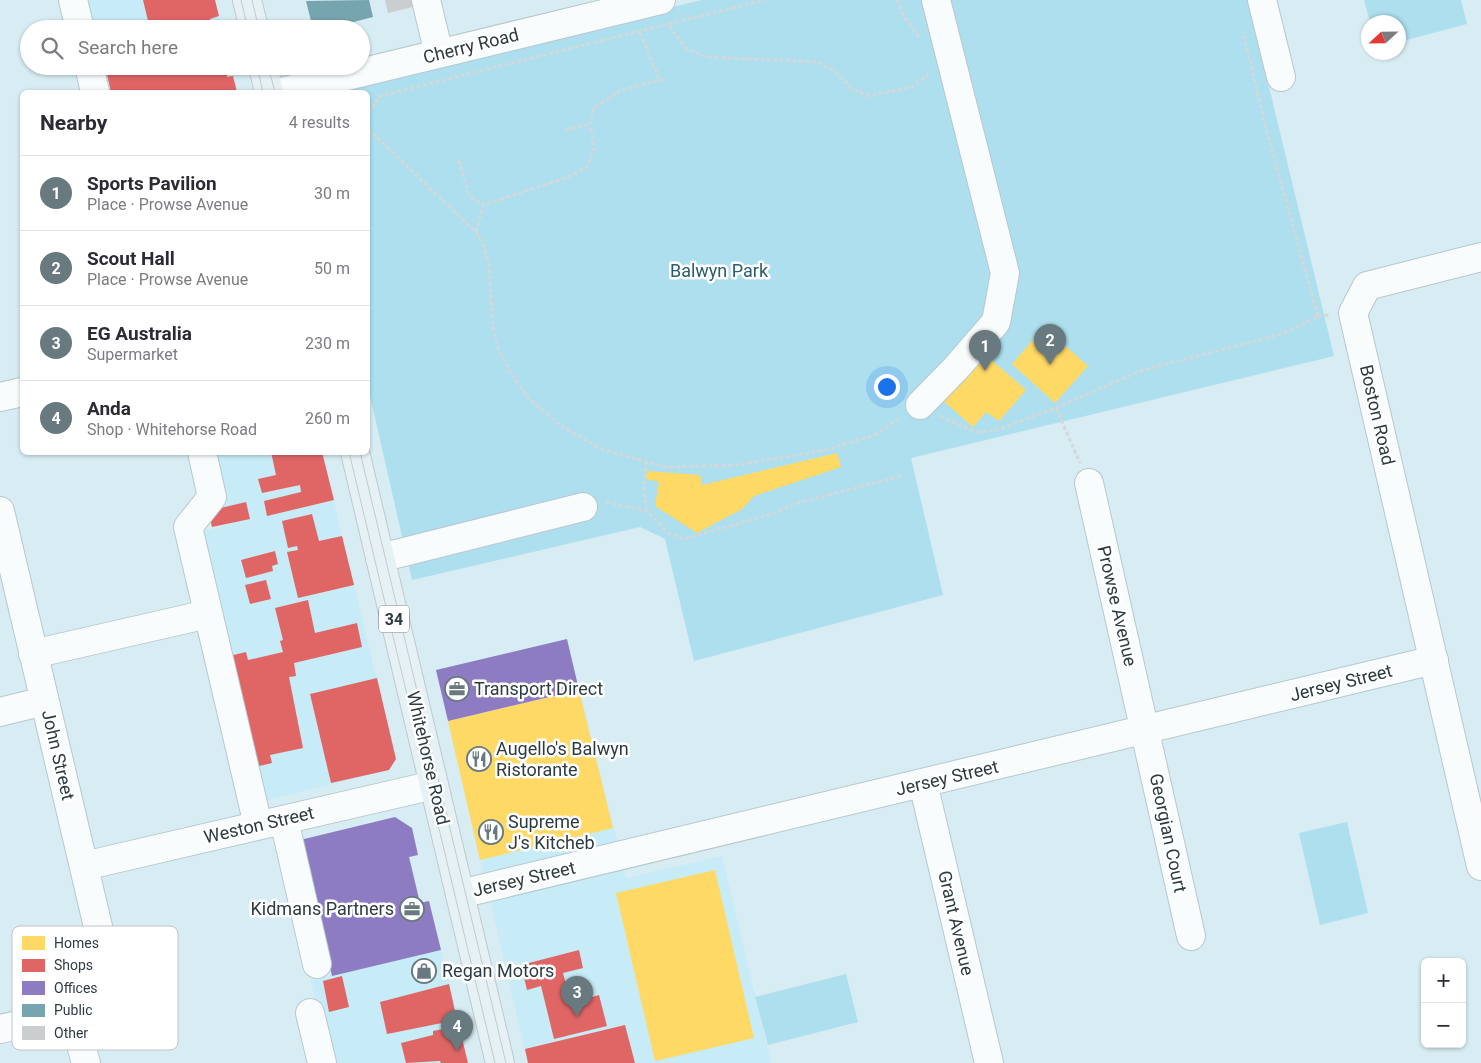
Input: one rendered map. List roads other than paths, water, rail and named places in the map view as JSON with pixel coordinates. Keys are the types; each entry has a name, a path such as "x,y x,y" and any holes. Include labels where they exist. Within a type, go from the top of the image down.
{"main road":[{"path":"247,0 252,20"},
{"path":"264,75 268,90"},
{"name":"Whitehorse Road","path":"355,455 500,1063"}],"street":[{"path":"73,0 78,20"},
{"path":"426,0 439,54"},
{"name":"Cherry Road","path":"370,71 661,0"},
{"path":"920,405 957,368 996,322 1005,273 936,0"},
{"path":"1262,0 1281,77"},
{"path":"91,75 95,90"},
{"name":"Cherry Road","path":"289,90 352,75"},
{"name":"Boston Road","path":"1481,257 1367,286 1353,313 1481,866"},
{"path":"0,397 20,392"},
{"path":"203,455 212,497 188,527 208,614 271,823 318,964"},
{"name":"Prowse Avenue","path":"1088,483 1146,730"},
{"path":"380,558 583,507"},
{"name":"John Street","path":"0,511 98,926"},
{"path":"33,654 208,614"},
{"name":"Jersey Street","path":"460,894 1434,660"},
{"path":"0,712 45,701"},
{"name":"Georgian Court","path":"1146,730 1191,936"},
{"name":"Grant Avenue","path":"923,783 990,1063"},
{"name":"Weston Street","path":"84,866 434,784"},
{"path":"310,1013 322,1063"},
{"path":"82,1050 86,1063"}],"tram line":[{"path":"241,0 246,20"},
{"path":"252,0 257,20"},
{"path":"259,75 263,90"},
{"path":"270,75 274,90"},
{"path":"350,455 495,1063"},
{"path":"361,455 506,1063"}],"place":[{"name":"Scout Hall","path":"1050,365"},
{"name":"Sports Pavilion","path":"985,371"},
{"name":"Transport Direct","path":"457,689"},
{"name":"Augello's Balwyn Ristorante","path":"479,759"},
{"name":"Supreme J's Kitcheb","path":"491,832"},
{"name":"Kidmans Partners","path":"412,909"},
{"name":"Regan Motors","path":"424,971"},
{"name":"EG Australia","path":"577,1017"},
{"name":"Anda","path":"457,1051"}],"park label":[{"name":"Balwyn Park","path":"719,271"}]}
